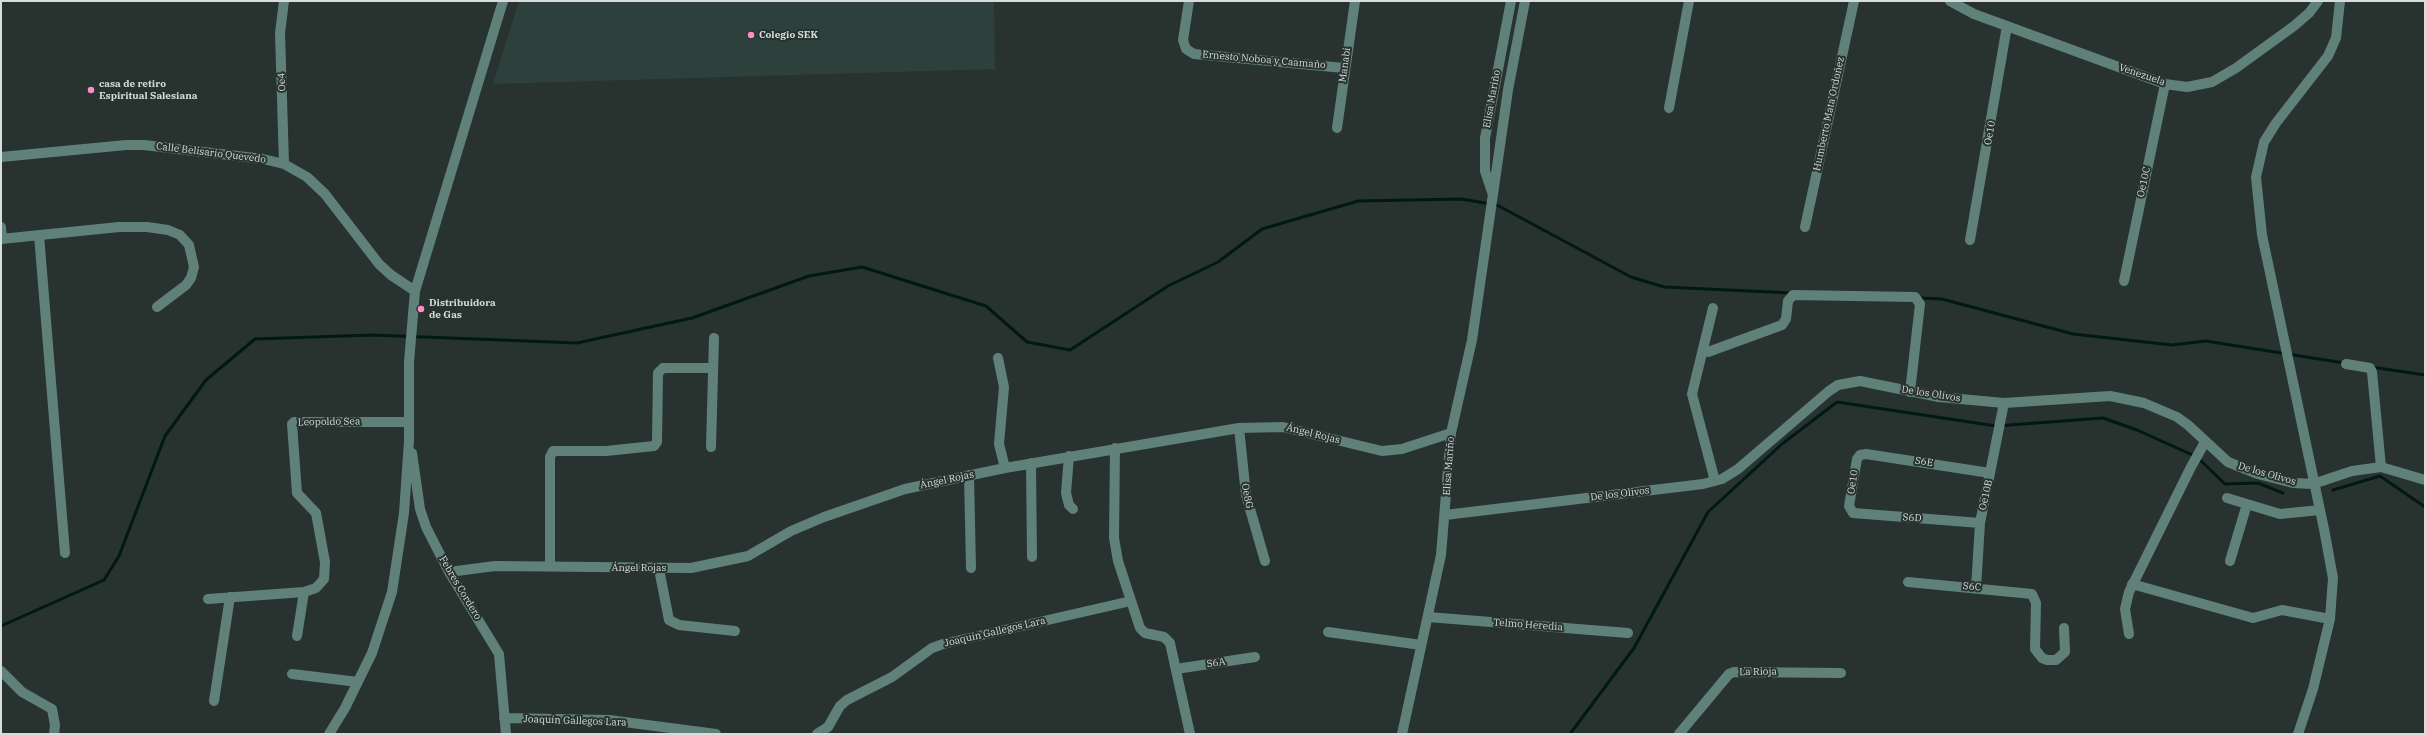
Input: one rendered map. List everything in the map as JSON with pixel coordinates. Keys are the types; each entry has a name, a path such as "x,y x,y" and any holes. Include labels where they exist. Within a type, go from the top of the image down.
{"street":[{"name":"Oe4","path":"284,1 280,33 284,164"},
{"path":"329,734 358,682 381,631 392,592 401,544 409,441 409,362 415,291 503,1"},
{"name":"Ernesto Noboa y Caamaño","path":"1189,1 1183,40 1186,49 1194,54 1344,68"},
{"name":"Manabi","path":"1337,128 1344,68 1355,1"},
{"name":"Elisa Mariño","path":"1493,197 1486,177 1483,157 1493,89 1510,1"},
{"name":"Elisa Mariño","path":"1402,734 1441,556 1451,433 1472,340 1508,90 1525,1"},
{"path":"1669,108 1689,1"},
{"name":"Humberto Mata Ordoñez","path":"1806,227 1854,1"},
{"name":"Venezuela","path":"1950,1 1974,14 2165,84 2187,87 2212,82 2294,26 2318,1"},
{"path":"2298,734 2312,689 2330,619 2333,578 2262,235 2256,177 2264,142 2276,123 2317,72 2331,50 2336,38 2340,1"},
{"name":"Oe10","path":"1970,240 2007,26"},
{"name":"Oe10C","path":"2124,281 2165,84"},
{"path":"1493,89 1508,90"},
{"name":"Calle Belisario Quevedo","path":"1,157 126,145 144,145 264,159 284,164 307,177 325,194 379,264 390,275 415,291"},
{"path":"1,227 2,239 147,226 168,230 180,235 189,245 193,257 194,268 191,278 157,307"},
{"path":"39,235 65,552"},
{"path":"1708,352 1782,325 1786,319 1788,301 1793,295 1915,297 1920,304 1910,392"},
{"path":"1713,308 1692,394 1715,481"},
{"path":"711,448 714,338"},
{"path":"998,358 1004,387 998,432 999,444 1005,468"},
{"path":"2346,364 2370,368 2372,372 2381,467"},
{"path":"550,567 550,457 553,451 606,451 654,446 657,442 658,373 663,368 712,368"},
{"name":"De los Olivos","path":"1445,515 1715,481 1738,469 1838,385 1849,382 1869,381 1910,392 1939,397 2002,403 2091,396 2118,397 2144,403 2177,417 2188,425 2202,446 2238,467 2292,483 2313,484 2352,470 2381,467 2425,480"},
{"name":"Oe10B","path":"1973,587 1977,523 2002,403"},
{"name":"Leopoldo Sea","path":"304,592 316,588 324,579 325,562 316,513 297,493 292,424 294,422 409,422"},
{"name":"Ángel Rojas","path":"449,572 495,566 659,569 691,568 748,556 791,531 863,502 905,489 1031,463 1239,428 1283,427 1382,450 1402,449 1451,433"},
{"name":"Oe8G","path":"1239,428 1246,495 1265,561"},
{"name":"Febres Cordero","path":"409,441 420,509 426,527 449,572 499,654 506,734"},
{"path":"2129,634 2125,609 2132,584 2192,463 2202,446"},
{"path":"1115,448 1114,542 1118,561 1142,631 1168,640 1190,734"},
{"name":"S6E","path":"1858,457 1866,454 1988,472"},
{"path":"1070,456 1066,493 1069,505 1073,509"},
{"name":"Oe10","path":"1849,506 1858,457"},
{"path":"1031,463 1032,557"},
{"path":"969,475 971,568"},
{"path":"2227,498 2280,514 2320,510"},
{"path":"2230,561 2247,504"},
{"name":"S6D","path":"1849,506 1851,512 1857,514 1977,523"},
{"path":"659,569 669,620 679,625 735,631"},
{"name":"S6C","path":"1908,582 2027,592 2034,596 2036,603 2034,644 2042,658 2050,661 2064,655 2066,648 2064,628"},
{"path":"2132,584 2253,618 2282,610 2330,619"},
{"path":"208,599 304,592 297,636"},
{"path":"214,700 230,597"},
{"name":"Joaquín Gallegos Lara","path":"817,734 828,727 840,706 847,700 892,677 932,648 943,644 1131,601"},
{"name":"Telmo Heredia","path":"1428,618 1628,633"},
{"path":"1328,632 1421,645"},
{"name":"S6A","path":"1176,669 1255,657"},
{"path":"1,671 22,692 52,709 55,725 54,734"},
{"name":"La Rioja","path":"1679,734 1729,674 1734,672 1841,673"},
{"path":"292,674 358,682"},
{"name":"Joaquín Gallegos Lara","path":"504,718 609,720 716,734"}],"shaded area":[{"name":"Colegio SEK","path":"519,1 994,1 995,69 493,84"}],"waterway":[{"path":"1,626 104,580 119,556 165,436 206,380 255,339 373,335 577,343 692,318 809,276 862,267 986,306 1027,342 1070,350 1168,286 1218,262 1262,229 1358,201 1461,199 1497,205 1631,277 1664,287 1792,293"},
{"path":"1919,298 1942,299 2073,334 2172,345 2206,341 2344,363"},
{"path":"2371,367 2425,375"},
{"path":"1570,734 1634,648 1708,512 1782,444 1837,402 1996,426 2103,418 2137,430 2197,457 2225,484 2258,483 2283,493"},
{"path":"2333,490 2380,476 2425,507"}],"place":[{"name":"Colegio SEK","path":"751,35"},
{"name":"casa de retiro Espiritual Salesiana","path":"91,90"},
{"name":"Distribuidora de Gas","path":"421,309"}]}
